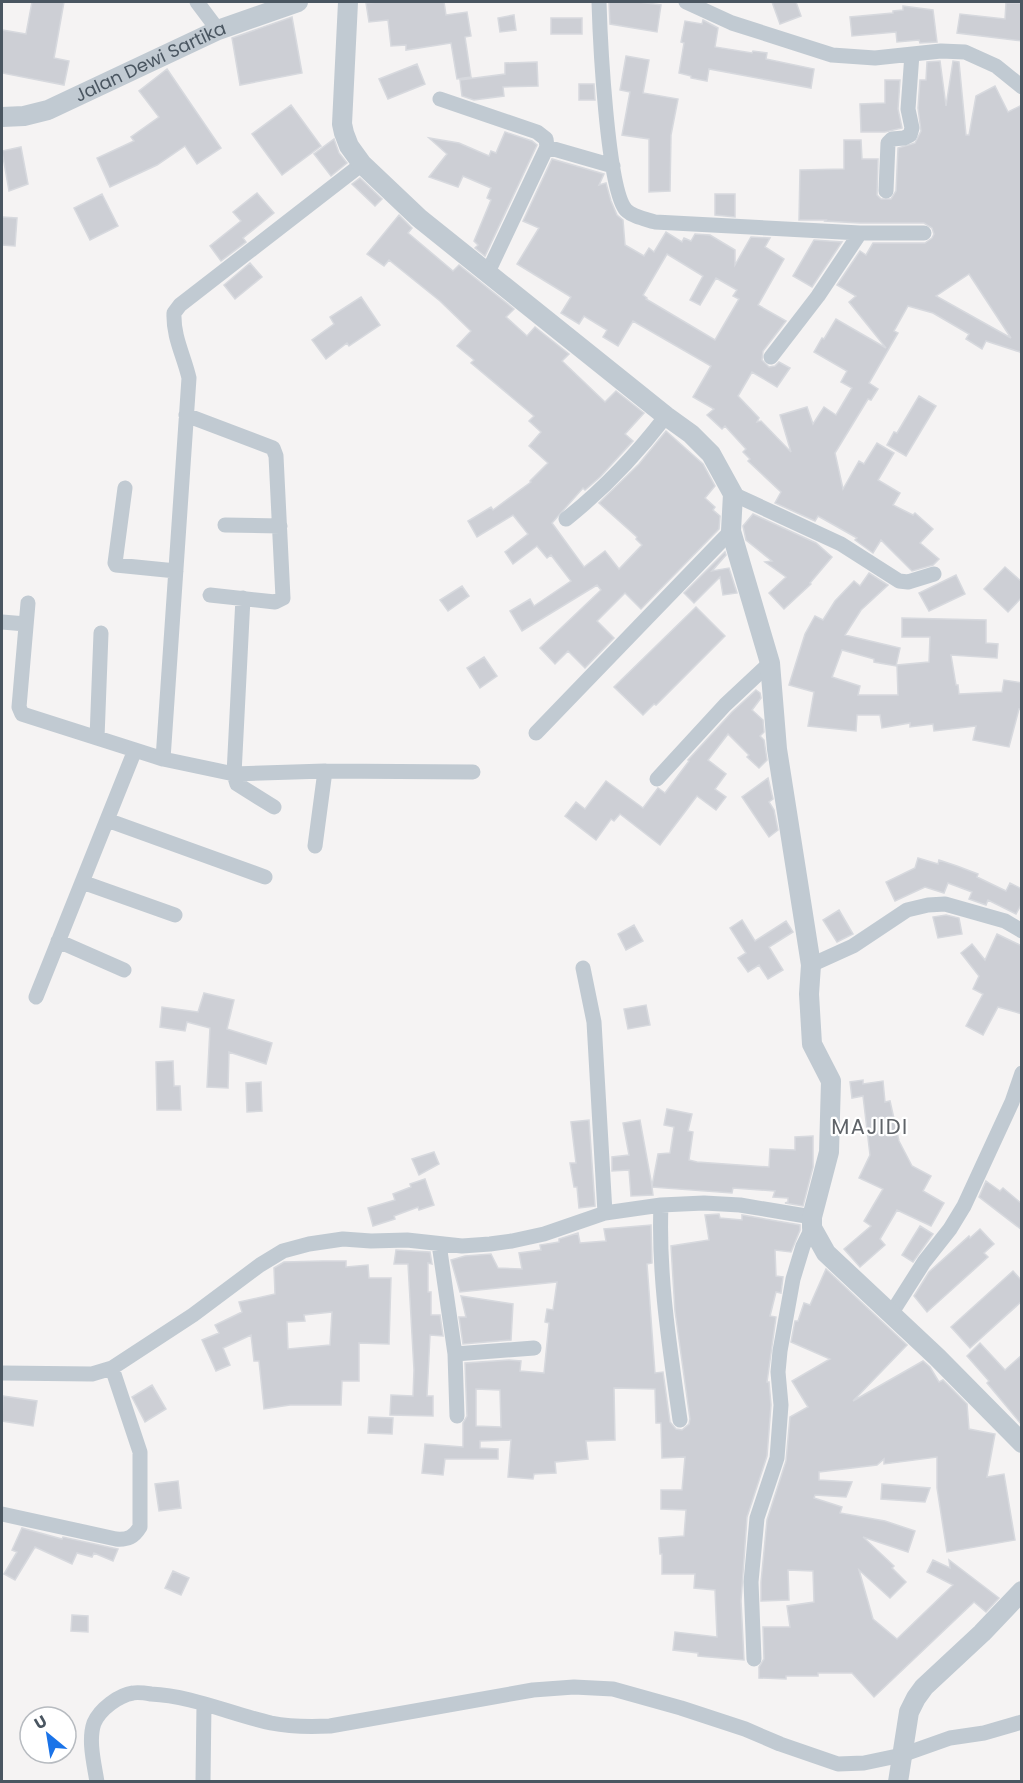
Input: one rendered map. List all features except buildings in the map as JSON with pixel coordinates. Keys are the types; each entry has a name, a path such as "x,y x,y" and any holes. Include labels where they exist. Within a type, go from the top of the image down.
{"street":[{"path":"197,2 218,30"},
{"name":"Jalan Dewi Sartika","path":"2,117 24,116 48,110 218,30 298,2"},
{"path":"348,2 342,124 349,147 362,164 419,218 666,417 691,434 711,454 733,494 731,531 770,663 777,749 811,965 809,994 812,1044 831,1081 829,1152 812,1222 793,1279 778,1371 781,1406 777,1458 757,1518 751,1582 754,1659"},
{"path":"599,2 604,91 613,166 620,199 626,210 638,217 655,222 860,233 924,233"},
{"path":"686,2 732,22 832,55 874,58 953,50 965,52 996,66 1022,87"},
{"path":"886,191 888,143 892,139 910,135 912,128 908,109 912,54"},
{"path":"440,99 537,132 546,139 547,147 488,272"},
{"path":"547,147 613,166"},
{"path":"163,759 189,378 176,340 174,313 180,305 362,164"},
{"path":"771,357 818,296 860,233"},
{"path":"186,416 273,448 276,456 283,598 275,602 210,595"},
{"path":"566,519 599,493 638,453 666,417"},
{"path":"125,488 116,565 176,571"},
{"path":"733,494 841,544 899,581 908,582 934,574"},
{"path":"225,525 280,526"},
{"path":"536,733 731,531"},
{"path":"243,598 234,774 237,784 274,807"},
{"path":"28,603 20,711 22,714 163,759 234,774 325,771 473,772"},
{"path":"2,622 26,624"},
{"path":"97,738 101,633"},
{"path":"657,779 725,705 770,663"},
{"path":"36,996 135,750"},
{"path":"315,846 325,771"},
{"path":"107,820 265,877"},
{"path":"82,882 175,915"},
{"path":"811,965 853,946 907,910 928,905 945,904 1005,921 1022,931"},
{"path":"58,941 124,970"},
{"path":"583,968 594,1022 606,1213"},
{"path":"891,1314 964,1206 1012,1102 1022,1074"},
{"path":"2,1373 92,1374 112,1368 152,1344 283,1251 309,1244 343,1239 406,1240 462,1246 512,1241 544,1234 606,1213 661,1205 704,1203 740,1205 812,1222"},
{"path":"661,1205 660,1239 669,1345 680,1420"},
{"path":"812,1222 826,1253 937,1357 1022,1443"},
{"path":"439,1244 455,1354 457,1416"},
{"path":"455,1354 534,1348"},
{"path":"2,1514 116,1539 126,1540 135,1535 140,1527 140,1452 112,1368"},
{"path":"898,1782 909,1712 924,1687 1022,1592"},
{"path":"97,1782 92,1732 95,1720 106,1707 133,1692 161,1694 271,1723 300,1727 330,1726 533,1690 574,1687 613,1689 681,1707 838,1764 864,1763 902,1755 950,1738 984,1733 1022,1722"},
{"path":"203,1782 204,1704"}],"district":[{"name":"MAJIDI","path":"870,1127"}]}
